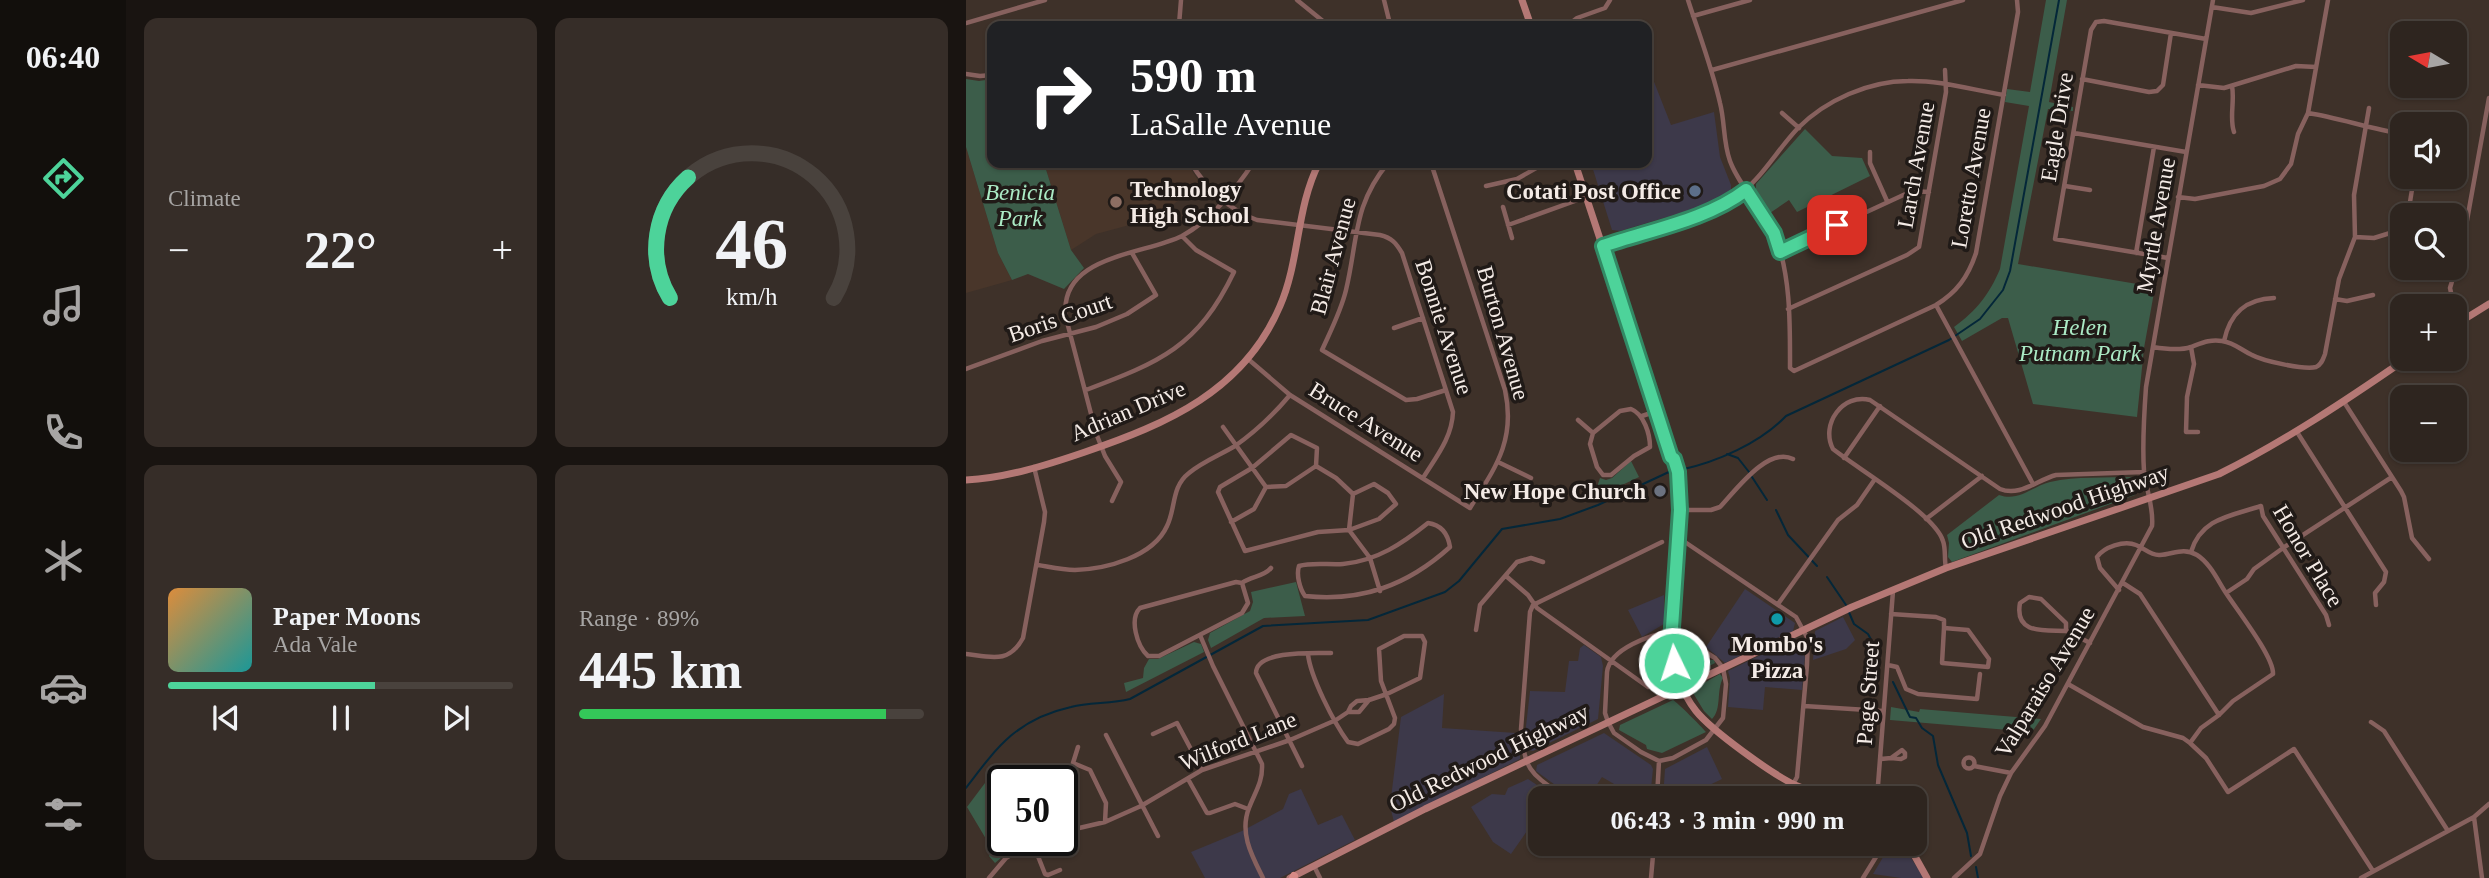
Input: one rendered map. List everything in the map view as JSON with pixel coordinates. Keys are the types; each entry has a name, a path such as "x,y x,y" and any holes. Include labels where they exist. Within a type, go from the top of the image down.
{"main road":[{"path":"1522,0 1529,21"},
{"name":"Adrian Drive","path":"966,481 1034,467 1101,447 1185,411 1224,383 1248,359 1272,322 1285,295 1293,269 1305,197 1318,168"},
{"path":"1578,168 1675,467 1680,510 1672,650 1682,687 1697,713 1715,729 1799,786"},
{"path":"2467,318 2489,304"},
{"name":"Old Redwood Highway","path":"1292,877 1425,808 1706,676 1715,668 1723,667 1848,609 1945,568 2219,474 2297,432 2390,370"},
{"path":"1915,856 1927,878"}],"street":[{"path":"966,23 1045,0"},
{"path":"1179,21 1181,0"},
{"path":"1297,0 1323,21"},
{"path":"1384,0 1388,21"},
{"path":"1573,21 1605,8 1610,0"},
{"path":"1688,0 1712,71 1730,161 1774,233 1785,270 1788,309"},
{"path":"1693,16 1750,0"},
{"path":"1712,71 1963,0"},
{"name":"Loretto Avenue","path":"1788,309 1790,368 1794,371 1936,304 1952,295 1963,282 1976,253 2018,12 2017,0"},
{"name":"Myrtle Avenue","path":"2150,498 2144,472 2144,408 2213,0"},
{"path":"2212,6 2241,12 2261,12 2303,0"},
{"path":"2178,197 2200,199 2274,183 2288,170 2298,134 2308,113 2328,0"},
{"name":"Eagle Drive","path":"2136,253 2055,239 2091,30 2096,22 2104,21 2171,33"},
{"path":"2082,79 2149,92 2157,91 2163,85 2171,33 2206,39"},
{"path":"2198,85 2220,88 2296,66 2315,67"},
{"name":"Larch Avenue","path":"1788,309 1915,251 1921,242 1947,86 1945,70"},
{"path":"966,74 987,75"},
{"path":"1603,246 1708,212 1733,200 1746,190 1798,128 1829,103 1868,87 1908,80 2004,95"},
{"path":"2232,86 2235,102 2231,124 2234,132"},
{"path":"2467,220 2489,99"},
{"path":"2153,347 2171,349 2191,347 2198,342 2224,341 2261,359 2303,367 2315,367 2322,363 2339,279 2355,237 2354,195 2369,108"},
{"path":"1782,113 1798,128"},
{"path":"2308,113 2390,132"},
{"path":"2074,133 2186,152"},
{"path":"2154,147 2136,253 2168,258"},
{"path":"1870,152 1870,163 1887,201"},
{"name":"Bonnie Avenue","path":"1194,168 1201,179 1236,211 1257,220 1389,237 1397,244 1453,412 1452,427 1423,478"},
{"path":"1112,501 1121,482 1101,447 1065,302 1075,282 1095,265 1115,256 1182,236 1205,219 1249,168"},
{"name":"Blair Avenue","path":"1384,168 1373,182 1363,205 1345,293 1336,321 1322,350 1406,400 1446,390"},
{"name":"Burton Avenue","path":"1434,168 1505,390 1509,414 1508,429 1498,462 1470,509"},
{"path":"1486,186 1517,179 1536,168"},
{"path":"2065,186 2090,190"},
{"path":"1780,252 1887,201 1912,191 1929,192"},
{"path":"1508,225 1587,197"},
{"path":"1503,207 1512,238"},
{"path":"2355,237 2374,238 2390,233"},
{"path":"1086,390 1145,368 1166,355 1194,334 1219,302 1234,272 1196,250 1182,236"},
{"name":"Boris Court","path":"966,369 1119,317 1156,295 1132,253"},
{"path":"2335,299 2347,301 2373,295"},
{"path":"2224,341 2233,316 2242,306 2262,298 2274,298"},
{"path":"1936,304 2033,484"},
{"path":"1394,328 1423,318"},
{"path":"2191,347 2194,364 2187,397 2186,432 2199,432"},
{"name":"Bruce Avenue","path":"1248,359 1290,396 1470,509"},
{"path":"1038,565 1078,570 1122,561 1144,553 1162,536 1168,525 1175,492 1182,479 1190,471 1236,445 1265,422 1290,396"},
{"path":"1945,568 1943,540 1926,519 1910,503 1844,458 1829,442 1829,431 1837,411 1853,399 1862,398 1880,406 2008,492 2017,492 2044,478 2068,474 2144,472"},
{"path":"2344,402 2404,497 2412,538 2429,559"},
{"path":"1844,458 1880,406"},
{"path":"1634,409 1642,416 1650,447 1611,475 1600,473 1590,444 1593,433 1619,411 1634,409"},
{"path":"1642,416 1657,411"},
{"path":"1578,419 1593,433"},
{"path":"1223,427 1266,487"},
{"path":"2297,432 2386,572 2384,582 2375,593 2376,606"},
{"path":"1316,466 1317,448 1291,435 1252,468 1220,487 1218,492 1245,551 1318,532 1349,530 1379,519 1396,504 1388,493 1374,484 1353,494"},
{"path":"1680,510 1710,510 1720,507 1770,458 1781,455 1793,459"},
{"path":"1498,462 1531,478"},
{"path":"1266,487 1286,486 1316,466"},
{"path":"1316,466 1336,478 1353,494"},
{"path":"966,654 1005,657 1017,649 1023,638 1038,565 1045,512 1034,467"},
{"path":"1926,519 1982,476"},
{"path":"2226,593 2283,548 2392,477"},
{"path":"1778,604 1838,520 1857,505 1875,479"},
{"path":"1231,522 1254,509 1266,487"},
{"path":"1353,494 1349,530 1370,558 1380,591"},
{"name":"Valparaiso Avenue","path":"1954,878 1980,854 2011,773 2045,726 2142,548 2152,526 2150,498"},
{"name":"Honor Place","path":"2191,552 2199,533 2215,521 2261,506 2263,516 2326,615 2329,625"},
{"path":"1428,523 1440,527 1449,539 1450,547 1421,571 1380,591 1348,597 1305,596 1297,572 1299,566 1351,563 1370,558 1403,544 1428,523"},
{"path":"1679,538 1796,617 1808,640 1800,764 1794,784"},
{"path":"1549,786 1530,772 1525,762 1521,729 1530,612 1533,605 1662,542"},
{"path":"2119,590 2099,568 2098,554 2131,543 2158,556 2184,550 2191,552 2208,565 2274,669 2273,674 2233,701 2219,716 2201,728 2190,743"},
{"path":"1476,630 1478,609 1517,562 1535,559 1543,562"},
{"path":"1242,583 1248,607 1242,613 1159,656 1148,656 1142,651 1133,621 1140,608 1228,584 1242,583 1248,578 1263,575 1271,568"},
{"path":"1506,576 1528,595 1533,605 1648,687"},
{"path":"2123,583 2140,594 2219,716"},
{"name":"Page Street","path":"1878,786 1893,590"},
{"path":"2066,631 2066,623 2041,599 2029,597 2020,603 2021,617 2025,624 2033,629 2066,631 2090,643"},
{"path":"1891,614 1944,620 1942,663 1988,667 1989,659 1968,630 1944,628"},
{"path":"1672,631 1715,658 1723,667 1726,684 1723,718 1706,740 1673,758 1659,761 1614,733 1608,722 1605,713 1608,666 1619,652 1650,637 1672,631"},
{"path":"1200,635 1262,764 1262,774 1248,809 1246,838 1263,878"},
{"name":"Wilford Lane","path":"1078,828 1105,822 1141,806 1202,769 1290,740 1336,720 1348,712 1357,701 1369,700 1387,694 1411,684 1420,678 1425,642 1422,636 1404,636 1379,649 1381,681 1387,694"},
{"path":"1308,653 1312,676 1344,737 1351,744 1358,744 1390,729 1394,724 1395,718 1387,694"},
{"path":"1302,766 1255,668 1272,657 1331,653"},
{"path":"1888,666 1897,667 1906,689 1918,695 1977,699 1980,674"},
{"path":"2068,684 2143,727 2176,736 2190,743 2206,758 2228,792 2294,749 2373,871"},
{"name":"Wilford Lane","path":"1348,712 1359,712 1369,700"},
{"path":"1804,706 1883,711"},
{"path":"2371,722 2384,731 2448,831"},
{"path":"1153,734 1177,723 1202,769"},
{"path":"1106,735 1158,836"},
{"path":"1078,747 1073,763 1090,770 1106,803 1105,822"},
{"path":"1881,759 1891,758"},
{"path":"1658,786 1659,761"},
{"path":"1974,766 2011,773"},
{"path":"1188,779 1207,813 1235,804 1248,809"},
{"path":"2361,878 2474,817 2489,804"},
{"path":"2481,812 2489,816"},
{"path":"2474,817 2482,878"},
{"path":"989,878 1009,856"},
{"path":"1039,856 1045,874 1060,870"},
{"path":"1651,878 1653,856"},
{"path":"1863,878 1877,856"},
{"path":"1314,865 1320,878"}],"shaded area":[{"path":"1652,77 1671,125 1714,112 1720,157 1731,191 1717,202 1620,231 1612,230 1593,168 1652,168"},
{"path":"966,147 998,253 1012,280 966,293"},
{"name":"Technology High School","path":"1046,168 1190,168 1201,185 1152,219 1096,234 1071,250"},
{"path":"1745,589 1795,623 1793,631 1725,663 1706,647"},
{"path":"1664,595 1664,624 1642,637 1628,610"},
{"path":"1843,617 1855,640 1846,649 1813,660 1815,631"},
{"path":"1795,638 1805,657 1802,690 1765,687 1763,710 1728,707 1728,671"},
{"path":"1584,645 1601,657 1603,666 1598,719 1533,751 1528,750 1524,744 1530,691 1565,692 1569,661 1578,661 1580,648"},
{"path":"1444,694 1442,728 1516,733 1520,739 1520,759 1394,822 1390,806 1401,717"},
{"path":"1604,733 1651,765 1651,786 1618,786 1602,777 1596,786 1557,786 1536,771 1537,765"},
{"path":"1707,747 1722,779 1708,786 1664,786 1665,769"},
{"path":"1528,779 1538,786 1528,786 1528,830 1511,854 1493,842 1471,807 1492,794 1505,795 1508,788"},
{"path":"1301,789 1318,825 1342,815 1355,840 1280,878 1205,878 1191,852 1242,831 1283,809 1289,794"},
{"path":"1884,856 1910,856 1924,878 1901,878 1873,874"}],"green space":[{"name":"Helen Putnam Park","path":"2046,0 2067,0 2049,102 2073,107 2073,111 2048,109 2018,264 2155,287 2144,348 2137,417 2033,404 2008,318 2002,318 1962,341 1954,327 1981,302 2000,269 2029,106 2005,102 2007,89 2030,92"},
{"name":"Benicia Park","path":"966,79 987,80 987,168 1046,168 1071,250 1084,268 1064,289 1028,274 1012,280 998,253 966,147"},
{"path":"1805,129 1832,156 1862,158 1870,176 1797,212 1789,200 1770,213 1756,192 1756,184"},
{"path":"1631,461 1639,477 1601,495 1598,484 1600,478 1612,478"},
{"path":"2133,477 2138,485 2135,495 1952,562 1948,557 1947,535 1999,495 2013,497 2060,480"},
{"path":"1296,582 1305,616 1264,618 1211,648 1208,640 1210,633 1250,611 1253,602 1251,592"},
{"path":"1194,642 1201,644 1204,652 1126,692 1124,683 1143,678 1149,659 1158,659"},
{"path":"1679,644 1706,660 1714,660 1715,663 1692,675 1683,673"},
{"path":"1720,674 1723,678 1717,710 1712,719 1693,693 1695,688"},
{"path":"1673,700 1706,732 1662,753 1647,749 1646,745 1619,730 1620,725"},
{"path":"1891,707 1919,712 1920,709 2041,719 2032,732 1890,720"},
{"path":"985,783 987,841 967,807"},
{"path":"989,856 1003,856 995,863"}],"waterway":[{"path":"1680,470 1709,462 1751,443 1786,416 1949,340 1980,319 2003,290 2010,271 2059,0"},
{"path":"1727,454 1738,458 1749,472"},
{"path":"966,788 1010,737 1036,719 1078,705 1130,699 1263,626 1368,620 1445,592 1459,581 1502,529 1560,519 1598,505 1671,471"},
{"path":"1752,477 1767,500"},
{"path":"1776,510 1788,535 1817,566"},
{"path":"1827,577 1846,605"},
{"path":"1848,610 1854,624 1868,634 1880,656"},
{"path":"1893,682 1910,717 1916,718 1922,728 1933,736 1938,765 1967,833 1971,856"},
{"path":"1976,867 1978,878"}],"place":[{"name":"Cotati Post Office","path":"1695,191"},
{"name":"Technology High School","path":"1116,202"},
{"name":"New Hope Church","path":"1660,491"},
{"name":"Mombo's Pizza","path":"1777,619"}],"route":[{"path":"1674,663 1671,642 1680,510 1678,472 1603,246 1708,212 1733,200 1746,190 1774,233 1780,252 1837,225"}]}
